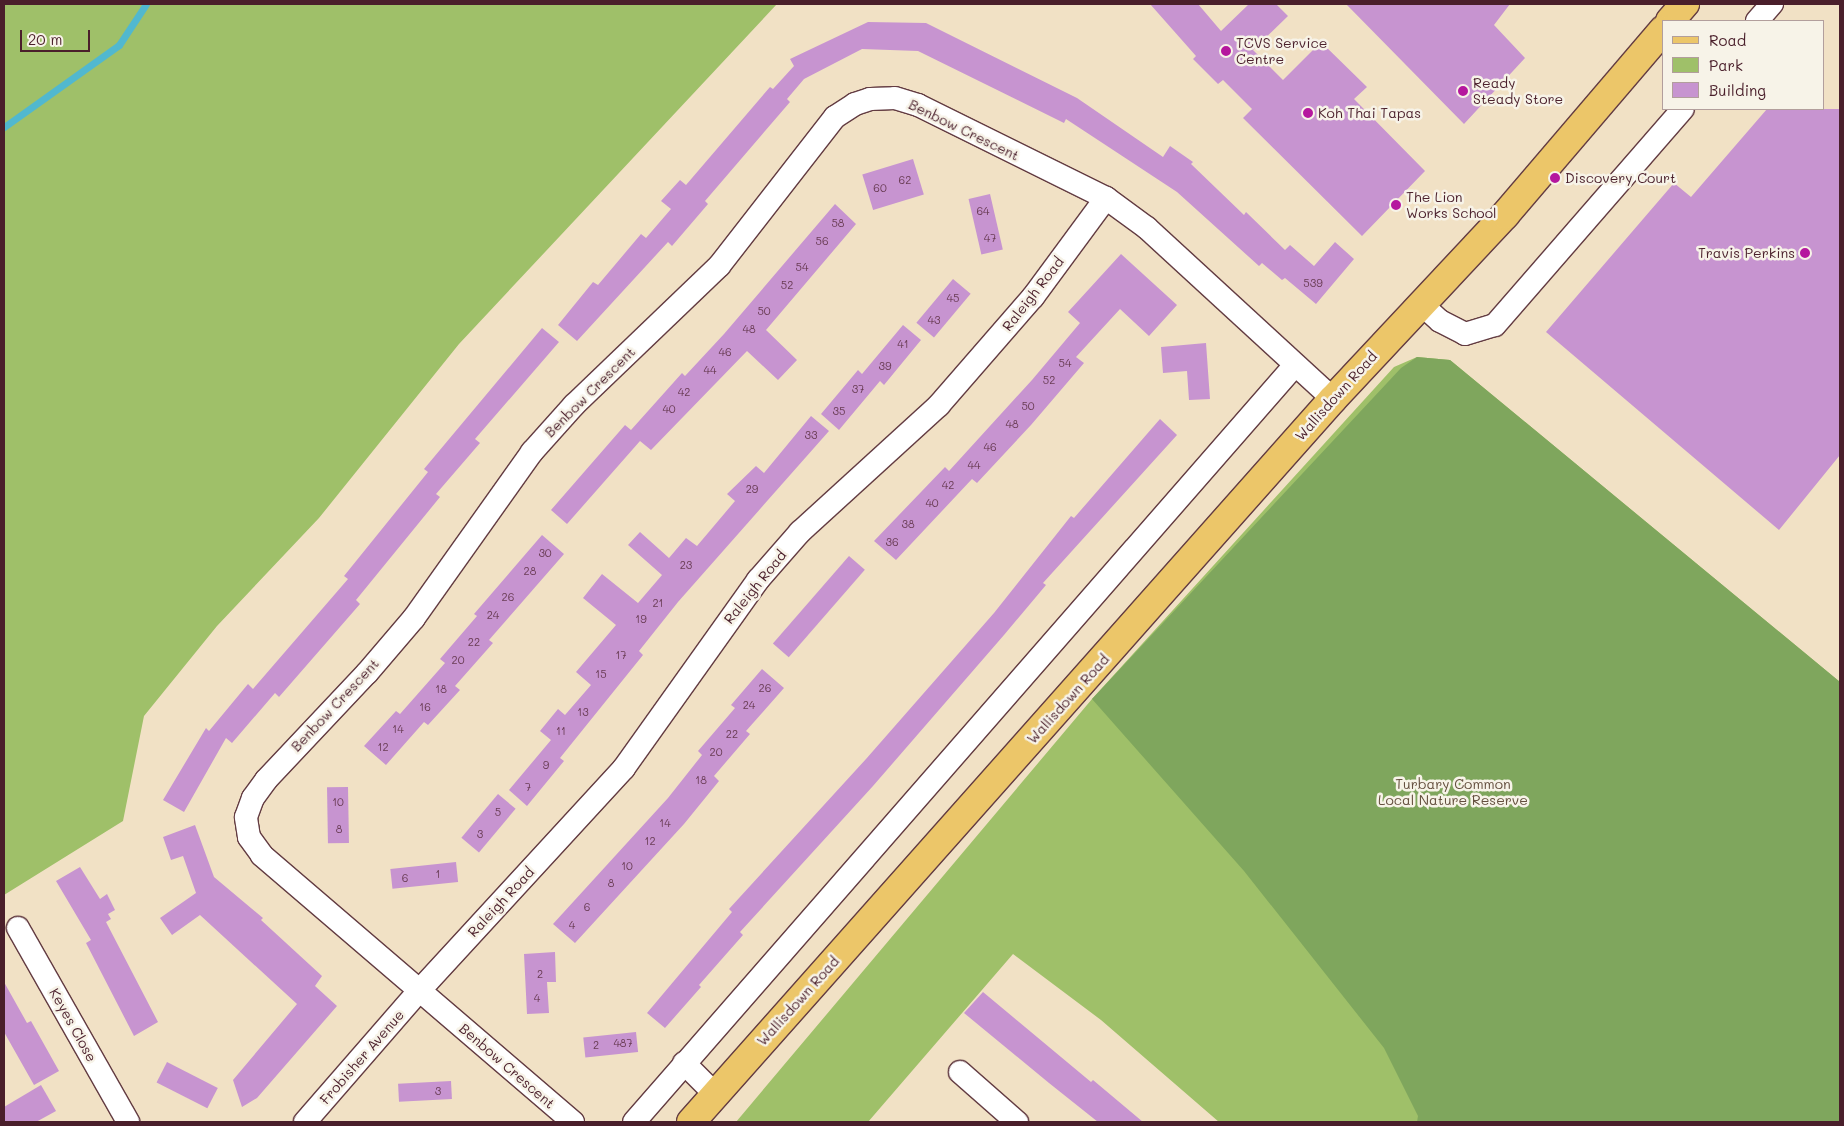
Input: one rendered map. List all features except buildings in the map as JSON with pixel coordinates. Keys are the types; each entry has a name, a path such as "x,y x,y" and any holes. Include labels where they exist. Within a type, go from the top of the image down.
{"main road":[{"path":"1671,20 1685,4"},
{"name":"Wallisdown Road","path":"691,1122 1333,399 1420,303 1511,208 1662,31"}],"street":[{"path":"1758,20 1772,4"},
{"name":"Benbow Crescent","path":"572,1122 262,855 249,837 246,817 253,798 266,780 367,673 414,618 532,452 574,404 719,266 814,141 835,117 855,104 870,99 895,98 918,106 1106,198 1147,228 1333,399"},
{"path":"1420,303 1440,321 1464,334 1495,325 1681,110"},
{"name":"Raleigh Road","path":"419,991 624,768 758,580 800,532 945,398 1033,296 1106,198"},
{"path":"634,1122 1295,365"},
{"name":"Keyes Close","path":"18,928 128,1122"},
{"name":"Frobisher Avenue","path":"305,1122 419,991"},
{"path":"684,1063 715,1094"},
{"path":"960,1072 1017,1122"}],"green space":[{"path":"4,4 777,4 459,344 319,518 217,626 144,716 123,821 4,895"},
{"name":"Turbary Common Local Nature Reserve","path":"1417,357 1450,360 1840,682 1840,1122 1219,1122 1101,1020 1013,954 868,1122 736,1122 1092,699 1394,367"},
{"name":"Turbary Common Local Nature Reserve","path":"1417,357 1450,360 1840,682 1840,1122 1417,1122 1418,1116 1384,1048 1244,871 1092,699 1401,368"}],"waterway":[{"path":"4,127 119,45 146,4"}],"place":[{"name":"TCVS Service Centre","path":"1226,51"},
{"name":"Ready Steady Store","path":"1463,91"},
{"name":"Koh Thai Tapas","path":"1308,113"},
{"name":"Discovery Court","path":"1555,178"},
{"name":"The Lion Works School","path":"1396,205"},
{"name":"Travis Perkins","path":"1805,253"}]}
